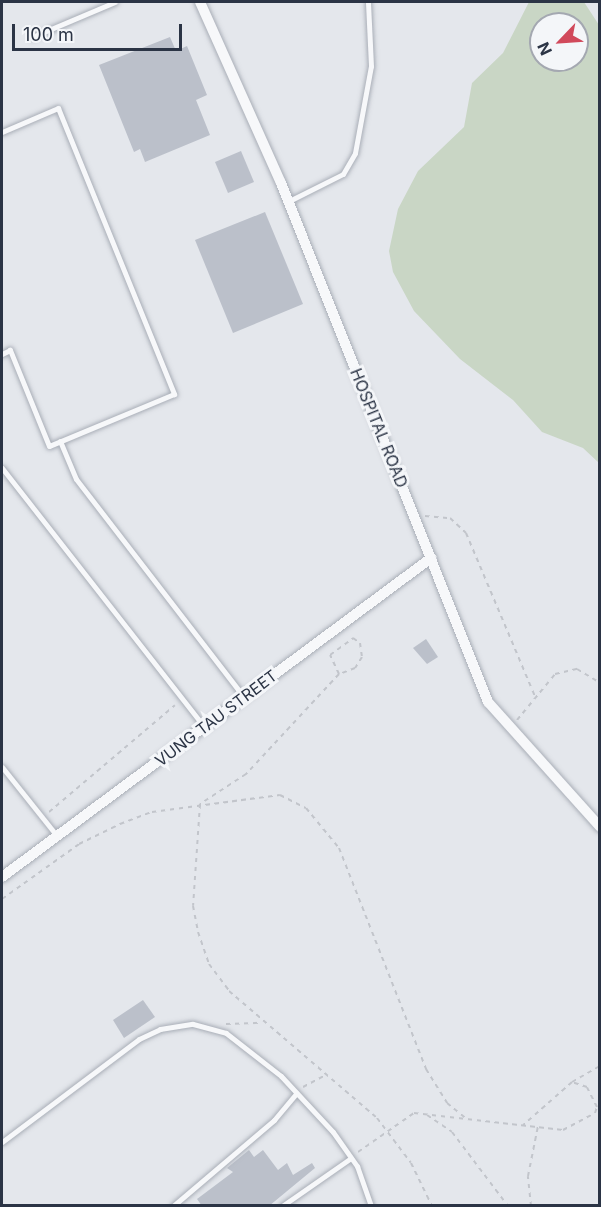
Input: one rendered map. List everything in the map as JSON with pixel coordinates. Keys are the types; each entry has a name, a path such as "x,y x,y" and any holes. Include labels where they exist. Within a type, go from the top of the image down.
{"street":[{"name":"HOSPITAL ROAD","path":"200,2 289,201 488,702 508,729 600,826"},
{"name":"VUNG TAU STREET","path":"2,877 431,558"}],"lane":[{"path":"32,37 115,2"},
{"path":"289,201 343,174 355,153 369,85 368,2"},
{"path":"2,132 58,108 174,394 49,446 10,350 2,354"},
{"path":"60,441 76,479 244,697"},
{"path":"2,468 204,727"},
{"path":"2,767 57,836"},
{"path":"2,1142 139,1039 178,1025 212,1028 241,1043 297,1093 351,1158 370,1206"},
{"path":"173,1206 274,1120 297,1093"},
{"path":"282,1206 351,1158"}],"path":[{"path":"415,520 450,518 466,533 535,696"},
{"path":"200,804 246,774 339,674 355,668 362,657 360,643 353,638 330,655 339,674"},
{"path":"508,729 555,674 577,669 600,683"},
{"path":"42,818 181,698"},
{"path":"2,899 79,844 120,824 200,804 280,795 306,808 339,848 361,895 426,1069 447,1103 468,1120"},
{"path":"200,804 193,906 198,932 209,964 229,991 265,1024 327,1074 385,1130 411,1163 432,1206"},
{"path":"212,1028 265,1024"},
{"path":"523,1125 572,1082 600,1066"},
{"path":"297,1093 327,1074"},
{"path":"351,1158 385,1130 414,1113 468,1120 574,1128 595,1113 587,1087 572,1082"},
{"path":"425,1114 452,1132 508,1206"},
{"path":"531,1206 528,1176 538,1126"}],"green space":[{"path":"529,2 584,2 599,25 599,463 583,448 542,432 513,400 460,359 414,311 393,272 389,251 398,209 418,171 464,127 472,83 503,53"}],"building":[{"path":"170,37 176,51 187,46 207,95 196,100 210,135 145,162 140,149 134,152 99,65"},
{"path":"241,151 254,182 228,193 215,162"},
{"path":"265,212 303,304 233,333 195,240"},
{"path":"426,639 438,657 427,664 413,648"},
{"path":"143,1000 155,1017 124,1038 113,1020"},
{"path":"249,1150 254,1157 263,1150 278,1170 287,1163 293,1175 312,1163 315,1168 269,1206 202,1206 197,1199 233,1172 227,1168"}]}
